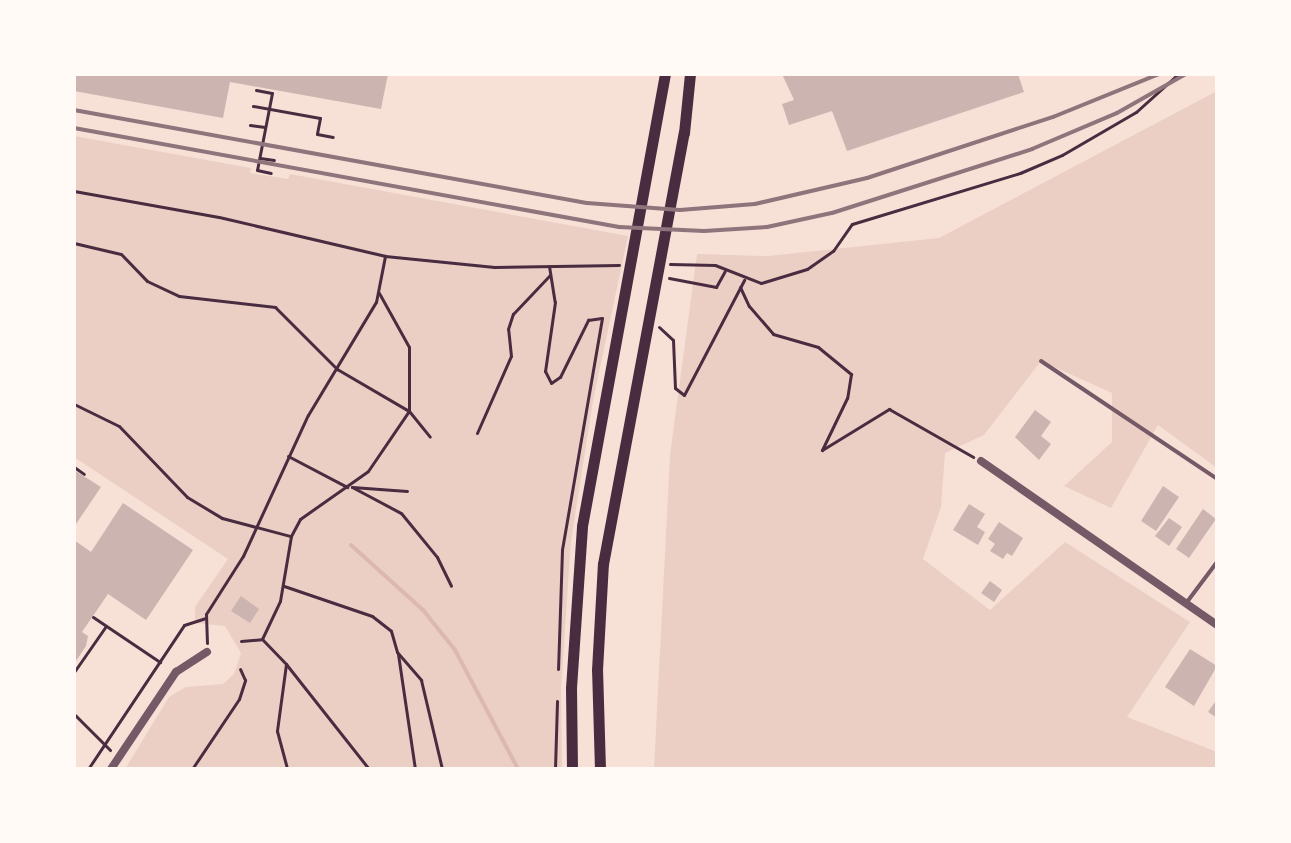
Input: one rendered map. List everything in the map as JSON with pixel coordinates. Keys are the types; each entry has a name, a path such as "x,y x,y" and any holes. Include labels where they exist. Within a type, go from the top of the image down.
{"main road":[{"path":"572,769 572,672 582,526 665,74"},
{"path":"600,769 597,670 603,564 684,133 690,74"}],"street":[{"path":"981,461 1217,625"},
{"path":"111,769 176,672 207,652"}],"lane":[{"path":"1041,361 1217,479"},
{"path":"1186,604 1217,562"}],"path":[{"path":"704,264 744,280 761,283 821,262 852,224 1020,173 1062,155 1136,112 1178,74"},
{"path":"256,90 272,93 257,170 271,173"},
{"path":"253,106 320,118 317,134 333,137"},
{"path":"250,125 265,127"},
{"path":"260,158 274,160"},
{"path":"74,191 219,217 385,256 494,267 597,265"},
{"path":"74,243 124,256 147,281 179,296 275,307 337,369 409,411 430,437"},
{"path":"120,264 124,256"},
{"path":"207,652 205,618 257,526 288,456 379,293 385,256"},
{"path":"549,265 555,302 545,371 551,383 560,377 588,320 602,318 562,550 558,675"},
{"path":"669,278 716,287 726,271"},
{"path":"477,433 511,356 508,329 513,314 551,273"},
{"path":"659,327 673,340 675,388 684,395 744,280"},
{"path":"740,287 749,306 773,334 818,347 851,374 847,398 822,450 889,409 981,461"},
{"path":"262,639 284,586 291,536 319,501 350,487 409,411 409,347 379,293"},
{"path":"74,404 119,426 187,497 222,518 291,536"},
{"path":"288,456 401,513 437,557 451,586"},
{"path":"74,467 84,474"},
{"path":"350,487 407,491"},
{"path":"284,586 372,616 391,631 415,769"},
{"path":"93,617 160,662"},
{"path":"88,769 184,625 205,618"},
{"path":"74,672 106,626"},
{"path":"241,641 262,639"},
{"path":"262,639 286,664 369,769"},
{"path":"397,652 421,680 442,769"},
{"path":"286,664 277,731 287,769"},
{"path":"192,769 239,699 245,680 240,669"},
{"path":"555,769 557,691"},
{"path":"74,714 120,757"}],"shaded area":[{"path":"1217,91 1217,468 1158,425 1111,508 1064,486 1112,442 1112,393 1041,361 984,435 945,453 941,507 923,559 990,610 1065,542 1190,622 1127,717 1217,752 1217,769 654,769 670,455 697,254 768,256 939,238"},
{"path":"74,136 251,168 250,173 288,179 290,174 628,236 593,401 571,541 561,688 562,769 125,769 169,697 186,687 223,684 234,674 241,653 225,626 195,623 195,607 228,559 74,457"}],"building":[{"path":"74,74 388,74 381,109 230,82 223,118 74,91"},
{"path":"782,74 1018,74 1024,92 847,151 832,111 789,125 782,104 794,100"},
{"path":"1035,410 1051,422 1041,436 1051,444 1039,460 1015,437"},
{"path":"74,470 101,487 74,527"},
{"path":"1163,486 1179,497 1156,531 1141,521"},
{"path":"123,503 193,550 146,620 108,594 82,632 88,636 86,646 74,664 74,540 91,552"},
{"path":"969,504 985,514 977,527 985,532 978,545 953,530"},
{"path":"1203,509 1216,519 1189,558 1176,549"},
{"path":"1169,518 1182,527 1169,546 1155,536"},
{"path":"999,522 1023,538 1012,556 1007,553 1003,559 990,551 995,544 988,539"},
{"path":"990,581 1002,590 994,602 981,593"},
{"path":"241,596 259,609 250,623 231,611"},
{"path":"1190,649 1217,666 1194,706 1165,687"},
{"path":"1217,699 1217,718 1208,712"}],"waterway":[{"path":"351,545 423,610 455,650 518,769"}],"railway":[{"path":"74,110 587,203 680,210 755,204 867,178 1053,117 1159,74"},
{"path":"74,128 619,227 704,231 767,227 832,213 1032,149 1117,113 1186,74"}]}
